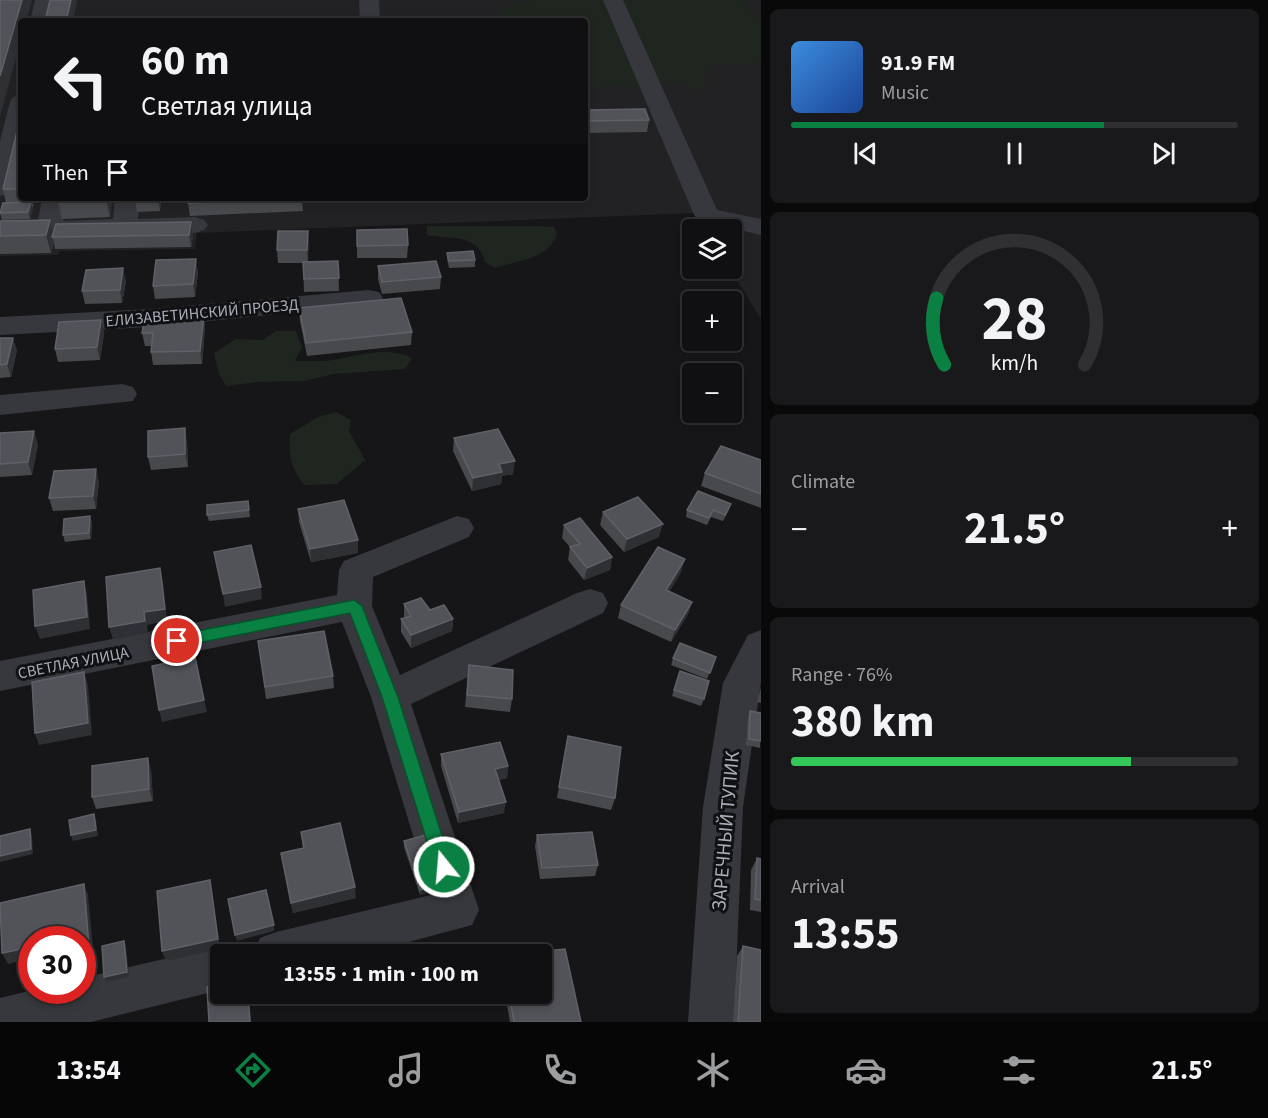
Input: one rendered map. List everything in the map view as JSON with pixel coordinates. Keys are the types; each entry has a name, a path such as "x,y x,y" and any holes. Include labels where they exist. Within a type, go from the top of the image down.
{"street":[{"path":"41,18 45,0"},
{"path":"369,0 370,18"},
{"path":"613,0 707,214 761,227"},
{"path":"0,189 18,114"},
{"path":"49,229 54,201"},
{"path":"125,226 127,201"},
{"path":"0,230 186,225 180,201"},
{"name":"ЕЛИЗАВЕТИНСКИЙ ПРОЕЗД","path":"0,326 150,318 369,298"},
{"path":"0,405 122,394"},
{"path":"317,944 457,910 390,697 354,606 356,570 457,528"},
{"path":"390,697 590,603"},
{"name":"СВЕТЛАЯ УЛИЦА","path":"0,676 354,606"},
{"name":"ЗАРЕЧНЫЙ ТУПИК","path":"711,1022 723,807 742,682 761,645"},
{"path":"0,1021 210,970"}],"shaded area":[{"path":"0,0 761,0 761,319 736,279 742,279 742,219 699,219 695,213 197,233 195,249 60,251 58,255 0,256"},
{"path":"741,0 761,19 761,61 748,65 715,64 707,69 705,83 708,91 688,88 681,82 648,82 646,90 617,86 588,88 588,18 497,18 496,14 513,2"},
{"path":"427,226 540,226 554,227 557,234 553,243 539,254 495,268 485,262 476,246 462,239 427,235"},
{"path":"276,331 296,331 302,347 295,361 324,361 379,352 391,352 412,358 405,369 334,374 303,381 257,382 226,386 219,374 214,353 236,339 262,340"},
{"path":"336,412 351,420 349,431 365,460 337,484 304,485 291,461 290,434 318,417"}],"building":[{"path":"0,0 22,0 0,76"},
{"path":"50,0 71,0 67,18 46,18"},
{"path":"645,109 649,120 588,121 588,110"},
{"path":"18,127 18,189 3,189"},
{"path":"188,201 234,201 188,203"},
{"path":"31,202 28,212 0,213 3,203"},
{"path":"50,220 46,235 0,236 0,221"},
{"path":"191,222 189,235 52,237 56,224"},
{"path":"407,229 408,245 357,246 357,230"},
{"path":"278,231 308,231 307,250 277,250"},
{"path":"473,251 475,260 449,261 447,253"},
{"path":"196,259 193,284 153,286 156,260"},
{"path":"338,261 339,278 304,279 303,262"},
{"path":"436,261 441,277 382,282 378,266"},
{"path":"123,268 120,290 82,291 86,270"},
{"path":"401,298 412,332 306,343 299,308"},
{"path":"204,315 200,351 151,352 153,333 142,333 145,317"},
{"path":"101,320 97,347 55,349 59,322"},
{"path":"0,338 13,338 7,364 0,365"},
{"path":"185,428 185,454 148,457 148,431"},
{"path":"498,429 515,461 499,464 502,472 473,478 454,438"},
{"path":"34,431 28,462 0,464 0,433"},
{"path":"721,446 761,460 761,494 705,473"},
{"path":"96,469 93,496 49,498 54,471"},
{"path":"698,491 731,504 725,515 713,510 709,518 687,510"},
{"path":"638,497 663,524 627,539 603,512"},
{"path":"344,500 358,540 310,549 298,509"},
{"path":"248,501 249,510 207,515 207,505"},
{"path":"90,516 89,533 63,535 64,519"},
{"path":"580,518 612,557 587,568 570,547 580,544 564,525"},
{"path":"251,545 261,587 223,594 214,552"},
{"path":"658,547 685,559 666,590 692,602 675,630 621,605"},
{"path":"160,568 165,609 144,612 145,621 109,627 106,577"},
{"path":"84,581 87,617 35,626 33,590"},
{"path":"421,598 430,610 444,605 453,619 411,635 401,619 411,616 404,604"},
{"path":"324,631 333,676 265,687 258,641"},
{"path":"680,643 716,657 710,673 673,658"},
{"path":"195,657 204,700 159,710 152,666"},
{"path":"469,665 513,670 512,699 467,695"},
{"path":"680,671 709,681 704,699 674,690"},
{"path":"84,672 88,723 35,733 32,682"},
{"path":"750,711 761,713 761,741 749,739"},
{"path":"568,736 621,747 615,798 559,787"},
{"path":"500,742 508,766 495,769 506,802 459,812 441,754"},
{"path":"148,758 149,789 92,797 92,766"},
{"path":"94,814 96,830 71,835 69,820"},
{"path":"340,823 355,887 291,903 281,853 304,848 301,832"},
{"path":"30,829 31,849 0,856 0,836"},
{"path":"592,832 598,865 542,868 537,835"},
{"path":"426,835 444,883 420,890 404,841"},
{"path":"757,858 761,859 761,900 755,899"},
{"path":"210,880 218,939 162,951 157,891"},
{"path":"84,884 87,926 18,926 18,950 2,953 0,903"},
{"path":"266,890 274,925 235,935 228,899"},
{"path":"124,941 127,972 104,977 102,946"},
{"path":"743,946 761,950 761,1022 738,1022"},
{"path":"565,949 581,1022 514,1022 511,1004 552,1004 552,950"},
{"path":"207,987 210,987 210,1004 249,1004 250,1022 209,1022"}],"route":[{"path":"177,641 354,606 390,697 444,867"}]}
